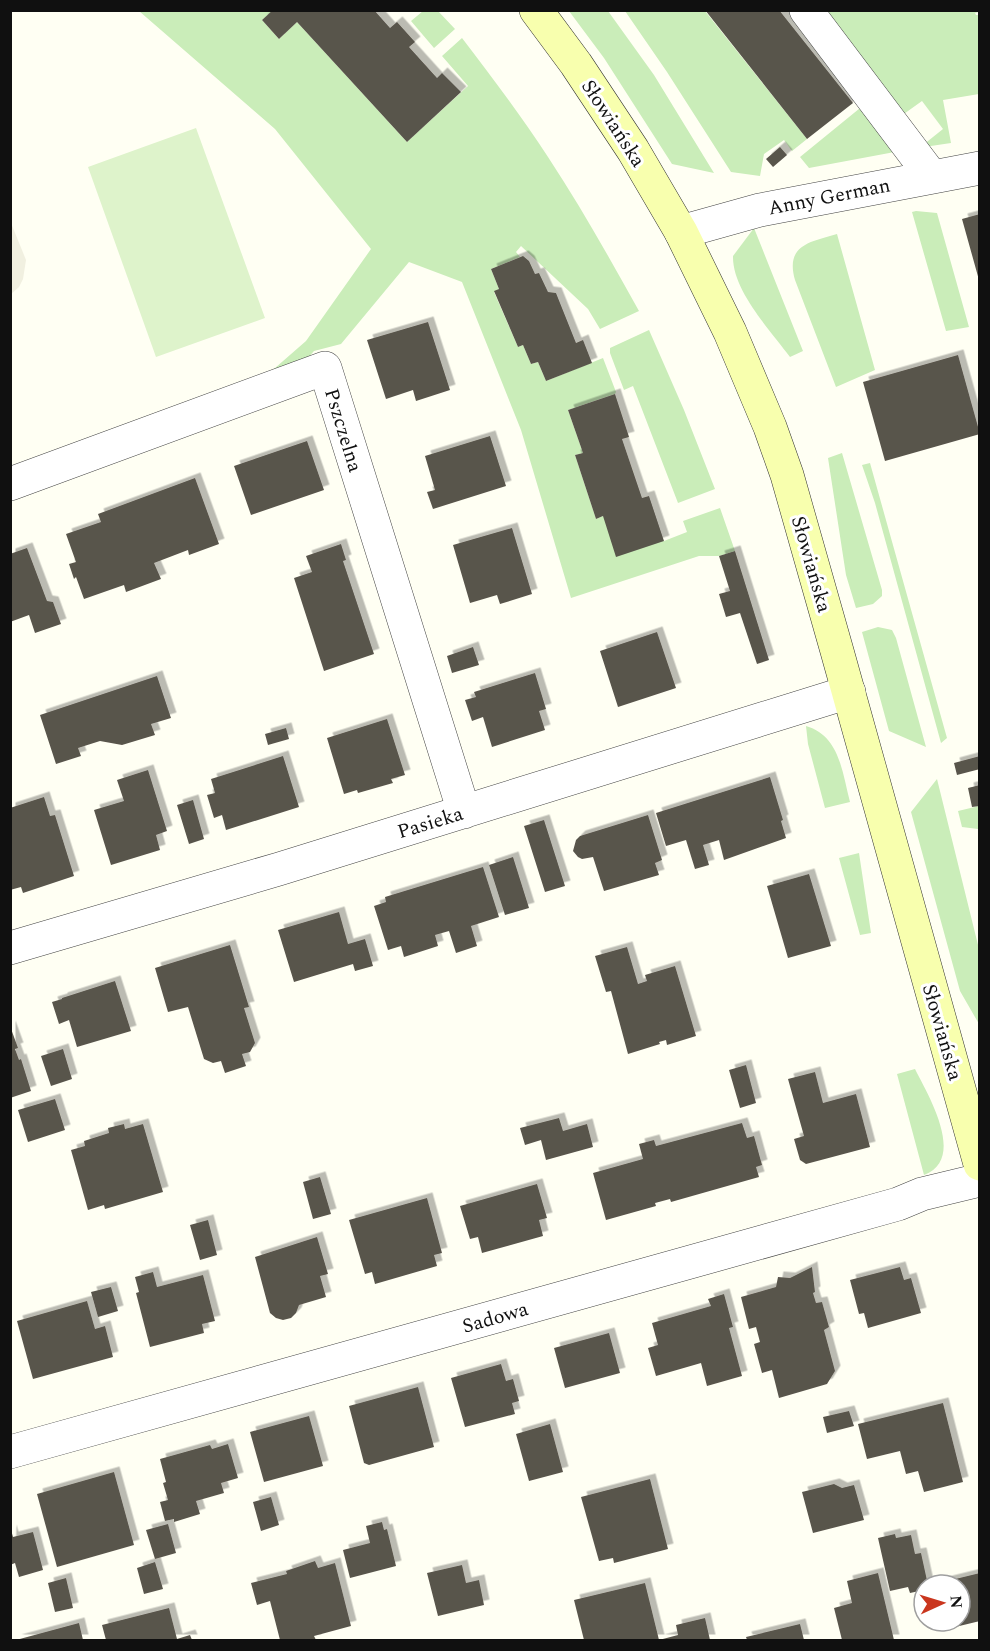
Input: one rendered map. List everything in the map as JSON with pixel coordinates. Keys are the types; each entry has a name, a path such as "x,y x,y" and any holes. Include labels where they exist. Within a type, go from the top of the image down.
{"street":[{"name":"Słowiańska","path":"536,10 576,64 633,150 681,232 730,332 770,427 787,475 849,692 980,1164"},
{"path":"806,10 932,177"},
{"name":"Anny German","path":"681,232 760,210 980,168"},
{"name":"Pszczelna","path":"10,484 325,368 464,812"},
{"name":"Pasieka","path":"10,948 279,869 849,692"},
{"name":"Sadowa","path":"10,1452 875,1211 922,1194 980,1180"}],"green space":[{"path":"139,11 273,11 262,20 279,39 297,22 407,142 468,86 442,56 462,38 548,157 584,214 639,311 600,329 588,309 521,246 516,252 520,257 491,269 499,289 494,292 518,347 523,345 531,364 538,362 546,381 603,358 615,394 568,410 583,453 575,455 596,519 603,516 664,541 687,532 683,521 720,508 735,551 719,556 699,556 571,598 521,430 462,282 409,262 341,344 314,351 307,359 267,375 306,341 371,249 275,129"},
{"path":"423,11 438,11 455,29 434,48 411,21"},
{"path":"569,11 608,11 654,75 714,173 672,164 604,58"},
{"path":"625,11 705,11 807,139 792,151 784,140 764,154 760,176 731,172"},
{"path":"820,11 979,11 975,13 979,15 979,94 943,100 951,143 924,147 923,145 943,129 922,101 901,116"},
{"path":"865,104 900,151 809,168 800,157"},
{"path":"196,128 265,318 156,357 88,167"},
{"path":"912,212 937,213 969,327 946,331"},
{"path":"754,228 803,351 790,357 745,296 734,269 733,256"},
{"path":"837,234 875,370 836,387 795,280 793,268 797,252 802,247"},
{"path":"649,330 715,489 678,503 633,386 624,390 610,353 610,348"},
{"path":"842,453 882,590 882,596 873,604 856,608 846,575 828,458"},
{"path":"870,463 947,738 941,743 875,503 862,465"},
{"path":"878,627 892,630 896,638 926,747 889,731 862,632"},
{"path":"806,726 826,738 833,747 842,767 850,802 825,808 808,744"},
{"path":"937,779 979,949 979,1024 960,991 911,812"},
{"path":"979,806 979,837 978,829 962,827 958,811"},
{"path":"859,853 871,933 860,935 839,858"},
{"path":"915,1069 935,1110 943,1141 943,1155 936,1167 924,1175 897,1074"}],"shaded area":[{"path":"11,223 26,260 23,279 19,287 11,294"}],"building":[{"path":"273,10 374,10 390,28 397,22 415,42 409,47 437,78 442,73 461,92 407,142 297,22 279,39 262,20"},
{"path":"705,10 779,10 853,103 807,139"},
{"path":"780,147 787,155 773,167 766,159"},
{"path":"980,214 980,279 979,280 962,219"},
{"path":"523,256 529,261 535,274 539,273 548,292 556,293 576,343 583,340 592,363 546,381 538,362 531,364 523,345 518,347 494,291 499,289 491,269"},
{"path":"428,322 450,390 416,401 413,390 386,399 367,340"},
{"path":"958,355 980,434 885,461 863,382"},
{"path":"615,394 629,437 622,439 642,498 649,496 664,541 616,557 603,516 596,519 575,455 583,453 568,410"},
{"path":"490,436 506,486 433,509 427,492 435,490 425,456"},
{"path":"307,441 324,490 251,515 234,466"},
{"path":"195,478 219,544 189,555 188,550 154,563 161,579 126,592 124,585 84,599 69,564 76,562 66,534 101,522 98,514"},
{"path":"512,528 532,594 500,604 497,595 470,603 453,545"},
{"path":"341,544 346,560 343,561 374,654 324,671 294,578 312,572 306,556"},
{"path":"27,548 47,601 53,602 61,624 35,633 29,615 10,622 10,554"},
{"path":"735,551 769,660 757,664 740,613 726,617 719,594 730,591 719,556"},
{"path":"657,632 676,688 618,707 600,651"},
{"path":"473,647 479,665 452,673 447,656"},
{"path":"535,673 546,709 539,711 545,730 492,747 483,717 472,721 465,700 476,697 474,692"},
{"path":"157,676 171,718 151,724 155,735 122,745 100,741 78,748 81,756 56,764 40,715"},
{"path":"387,719 405,775 391,779 393,783 358,793 357,790 344,794 327,738"},
{"path":"286,728 289,739 268,745 265,734"},
{"path":"283,756 299,807 226,830 222,815 214,818 207,795 215,793 211,779"},
{"path":"980,756 980,769 957,775 954,763"},
{"path":"148,770 167,831 156,835 160,850 111,865 94,810 124,801 117,780"},
{"path":"770,777 786,838 724,860 719,840 703,845 709,865 695,869 686,840 666,846 656,813"},
{"path":"980,785 980,806 972,807 968,788"},
{"path":"44,797 50,816 55,815 74,876 23,893 21,887 10,890 10,808"},
{"path":"193,800 204,839 189,844 177,805"},
{"path":"648,815 662,860 655,863 659,875 604,891 593,857 582,859 573,851 576,840 580,836"},
{"path":"544,820 565,886 545,892 524,826"},
{"path":"513,857 529,908 505,915 489,865"},
{"path":"483,867 499,917 471,926 477,946 456,953 449,931 435,935 438,946 404,957 401,946 388,950 374,906 386,902 385,897"},
{"path":"809,874 831,946 788,958 767,886"},
{"path":"339,912 348,944 365,939 373,966 355,971 353,964 294,982 278,930"},
{"path":"230,945 249,1007 244,1008 255,1043 250,1052 242,1054 246,1066 225,1073 221,1061 213,1063 204,1059 188,1007 168,1012 155,968"},
{"path":"627,947 638,984 647,981 645,975 675,966 696,1036 667,1045 666,1040 628,1054 611,991 606,992 595,956"},
{"path":"115,981 131,1031 77,1047 69,1020 59,1024 52,1002"},
{"path":"10,1026 18,1048 15,1049 19,1060 21,1059 31,1091 10,1098"},
{"path":"63,1049 72,1079 51,1086 41,1056"},
{"path":"746,1065 756,1103 740,1108 729,1070"},
{"path":"815,1072 823,1103 856,1094 870,1147 806,1164 800,1160 794,1139 804,1136 788,1079"},
{"path":"55,1099 65,1130 28,1142 18,1110"},
{"path":"559,1118 563,1131 587,1124 593,1147 546,1160 541,1140 525,1145 520,1128"},
{"path":"742,1123 747,1138 754,1136 762,1165 756,1167 759,1177 671,1202 670,1199 655,1203 656,1206 606,1220 593,1173 643,1159 639,1144 654,1140 656,1146"},
{"path":"124,1124 125,1129 143,1124 163,1192 105,1209 104,1205 88,1210 71,1150 85,1146 84,1141 109,1133 108,1128"},
{"path":"320,1177 331,1214 313,1219 303,1182"},
{"path":"537,1184 547,1218 539,1220 543,1236 482,1253 478,1237 470,1239 460,1206"},
{"path":"427,1198 442,1253 434,1255 437,1266 375,1284 372,1272 365,1274 349,1220"},
{"path":"208,1220 217,1255 200,1260 190,1225"},
{"path":"317,1237 328,1274 320,1276 326,1297 299,1305 291,1318 283,1320 276,1318 270,1313 255,1257"},
{"path":"812,1267 815,1292 813,1293 816,1303 822,1302 829,1327 824,1330 835,1371 827,1384 779,1398 772,1370 762,1373 754,1344 760,1342 756,1327 749,1329 741,1297 776,1287 778,1277 790,1278"},
{"path":"900,1267 904,1280 911,1278 921,1313 868,1328 864,1313 859,1314 850,1280"},
{"path":"153,1272 157,1287 203,1275 215,1321 202,1324 204,1333 150,1347 136,1293 139,1292 135,1277"},
{"path":"111,1287 118,1311 98,1317 91,1292"},
{"path":"724,1294 733,1327 729,1328 742,1376 707,1386 701,1363 656,1376 648,1348 658,1345 652,1323 711,1306 708,1299"},
{"path":"87,1301 95,1329 105,1326 113,1357 33,1379 17,1321"},
{"path":"609,1333 620,1373 565,1388 554,1348"},
{"path":"501,1364 506,1381 513,1379 519,1401 512,1403 515,1414 465,1427 451,1378"},
{"path":"418,1387 434,1447 369,1465 364,1463 349,1406"},
{"path":"943,1403 963,1482 924,1492 918,1471 906,1474 900,1451 867,1459 858,1424"},
{"path":"849,1411 854,1426 827,1433 823,1417"},
{"path":"309,1416 323,1466 264,1482 250,1432"},
{"path":"550,1424 563,1472 529,1481 516,1434"},
{"path":"228,1444 238,1478 221,1483 224,1493 196,1501 200,1514 174,1522 174,1519 165,1521 160,1502 168,1500 160,1459 210,1445 212,1449"},
{"path":"114,1472 134,1545 57,1567 37,1494"},
{"path":"650,1479 668,1549 614,1563 613,1558 599,1561 581,1497"},
{"path":"834,1484 842,1488 854,1485 864,1520 813,1533 802,1492"},
{"path":"271,1497 279,1525 261,1531 253,1502"},
{"path":"382,1522 384,1530 387,1529 396,1566 350,1578 343,1550 370,1543 366,1526"},
{"path":"168,1524 176,1553 155,1559 146,1530"},
{"path":"11,1530 13,1537 33,1532 43,1570 19,1577 15,1563 10,1565"},
{"path":"895,1534 896,1538 911,1535 915,1554 921,1553 925,1573 912,1573 912,1593 910,1593 908,1587 890,1591 878,1538"},
{"path":"315,1561 318,1568 335,1563 351,1626 314,1636 316,1640 280,1640 270,1601 257,1605 251,1583 287,1574 286,1571"},
{"path":"155,1562 163,1589 144,1594 137,1568"},
{"path":"462,1565 466,1583 479,1580 484,1605 438,1616 427,1573"},
{"path":"878,1573 894,1640 842,1640 834,1608 852,1603 847,1581"},
{"path":"980,1573 980,1621 972,1623 972,1575"},
{"path":"66,1578 73,1608 55,1612 48,1583"},
{"path":"645,1583 659,1640 584,1640 574,1600"},
{"path":"169,1608 177,1639 190,1635 192,1640 106,1640 102,1625"},
{"path":"705,1618 710,1640 659,1640 678,1635 676,1625"},
{"path":"79,1623 83,1640 16,1640"},
{"path":"800,1624 804,1640 747,1640 746,1637"}]}
